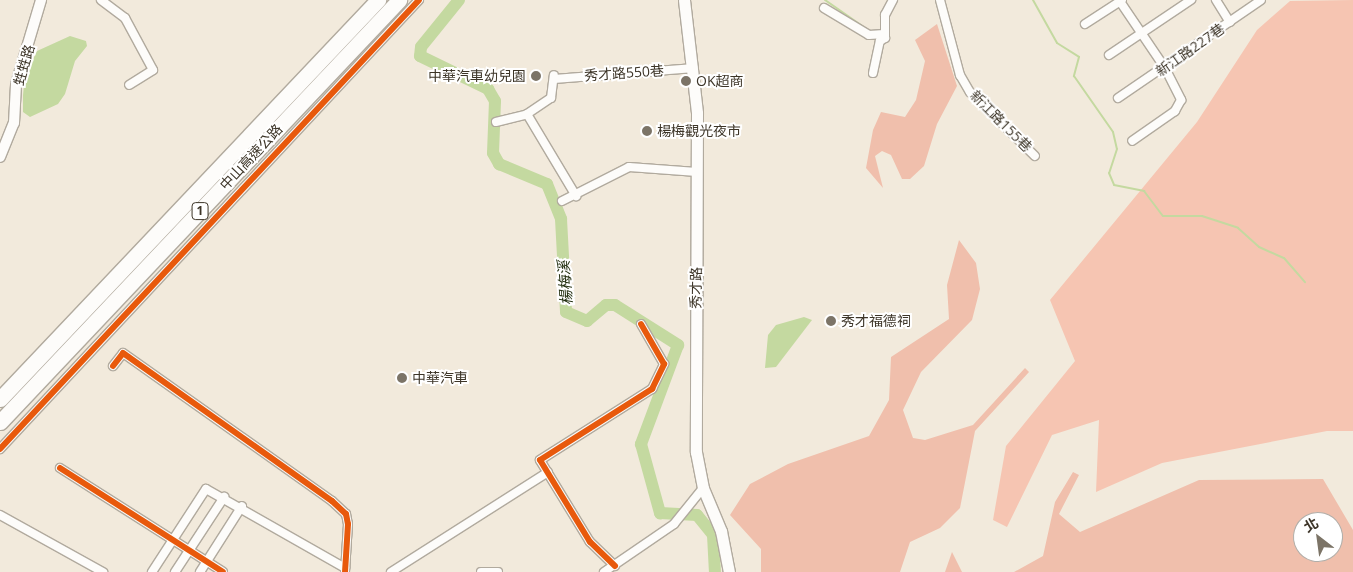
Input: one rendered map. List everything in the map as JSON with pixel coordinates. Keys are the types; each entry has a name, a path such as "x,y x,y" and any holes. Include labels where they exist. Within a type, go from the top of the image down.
{"highway":[{"name":"中山高速公路","path":"0,399 378,0"},
{"name":"中山高速公路","path":"0,422 399,0"}],"main road":[{"name":"秀才路","path":"684,0 694,68 698,172 695,429 703,488 721,531 729,572"}],"street":[{"name":"甡甡路","path":"0,157 14,122 16,84 41,0"},
{"path":"100,0 124,18 153,70 129,85"},
{"path":"0,449 418,0"},
{"path":"873,73 884,34 885,15 893,0"},
{"name":"新江路155巷","path":"940,0 960,74 970,92 1035,156"},
{"path":"1085,24 1120,0 1165,68 1181,100 1175,111 1132,141"},
{"path":"1109,55 1191,0"},
{"path":"1216,0 1230,22"},
{"name":"新江路227巷","path":"1118,98 1165,68 1261,0"},
{"path":"824,8 869,35 884,34"},
{"name":"秀才路550巷","path":"526,114 551,98 554,77 694,68"},
{"path":"496,122 526,114 576,196"},
{"path":"562,201 576,196 629,167 698,172"},
{"path":"615,566 593,546 540,460 652,389 664,364 641,324"},
{"path":"113,366 123,353 332,502 346,514 348,524 345,570 242,506 206,489 152,572"},
{"path":"60,468 223,572"},
{"path":"391,572 548,472"},
{"path":"604,572 674,524 703,488"},
{"path":"175,572 224,497"},
{"path":"200,572 242,506"},
{"path":"0,515 103,572"},
{"path":"480,572 498,572"}],"shaded area":[{"path":"1353,0 1353,431 1327,431 1162,463 1096,492 1099,420 1052,435 1007,527 993,520 1006,446 1075,361 1050,300 1197,122 1257,30 1290,1"},
{"path":"937,24 957,86 937,124 924,166 910,179 902,179 891,155 882,151 875,156 883,188 866,168 873,130 881,112 905,117 916,100 925,61 915,40"},
{"path":"70,36 86,41 87,46 75,61 65,94 58,104 30,117 23,112 25,76 37,51"},
{"path":"959,240 976,263 980,289 972,320 921,372 903,410 913,438 925,440 973,425 1025,368 1029,372 975,431 960,508 940,528 910,542 900,572 761,572 761,549 730,515 750,484 788,464 869,436 889,400 891,357 949,319 947,285"},
{"path":"804,317 812,320 776,367 765,368 768,335 776,325"},
{"path":"1073,472 1079,475 1059,514 1080,532 1199,480 1323,479 1342,512 1293,512 1293,562 1343,562 1343,513 1353,530 1353,572 1014,572 1043,556 1055,502"},
{"path":"952,552 962,572 945,572"}],"waterway":[{"name":"楊梅溪","path":"459,0 421,47 420,56 488,89 495,101 493,153 499,164 547,184 561,219 566,312 587,321 606,305 615,305 678,345 641,444 660,513 697,515 713,535 715,572"},
{"path":"825,0 868,30"},
{"path":"1033,0 1057,43 1079,57 1074,76 1113,132 1117,149 1109,173 1114,185 1144,191 1163,216 1202,216 1238,228 1259,247 1284,258 1305,282"}],"cycle path":[{"path":"0,449 419,0"},
{"path":"615,566 590,542 540,460 652,389 664,364 641,324"},
{"path":"113,366 123,353 332,501 346,514 348,524 345,572"},
{"path":"60,468 223,572"}],"place":[{"name":"中華汽車幼兒園","path":"536,76"},
{"name":"OK超商","path":"686,81"},
{"name":"楊梅觀光夜市","path":"647,131"},
{"name":"秀才福德祠","path":"831,321"},
{"name":"中華汽車","path":"402,378"}]}
